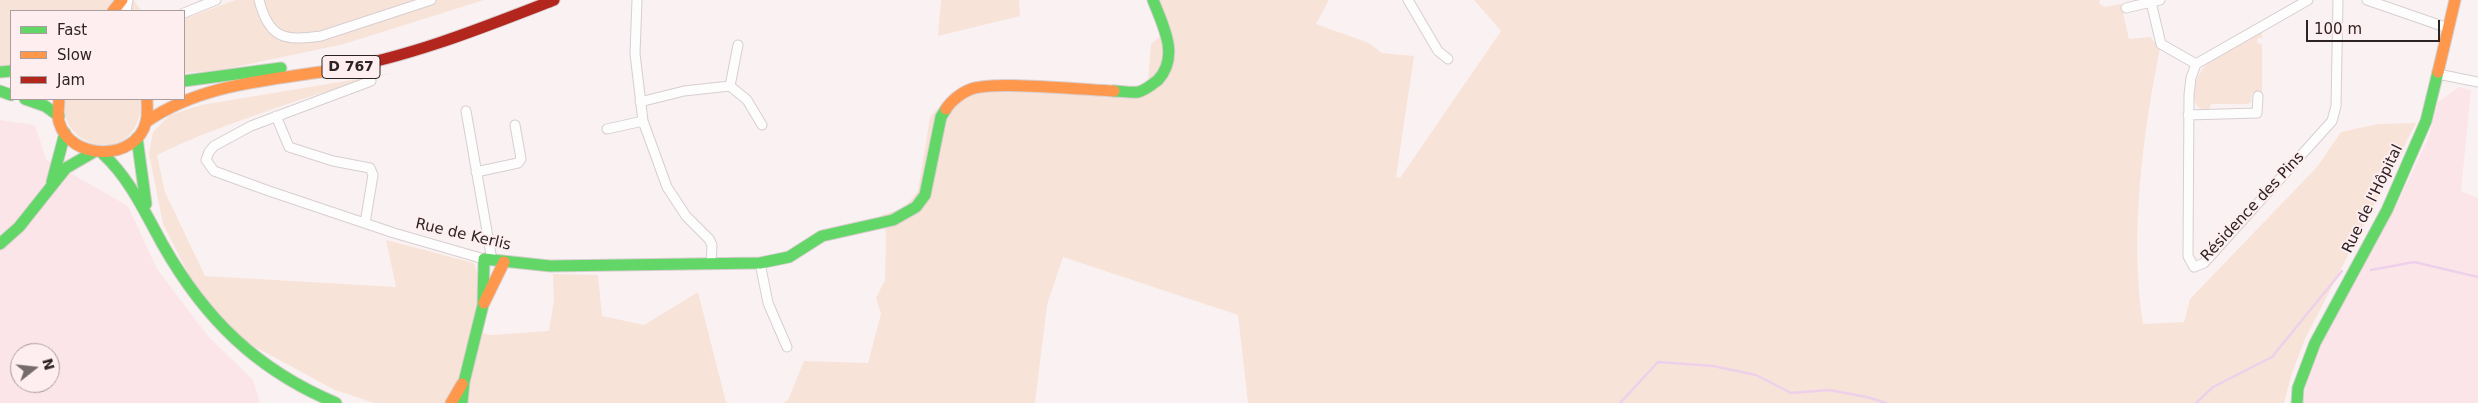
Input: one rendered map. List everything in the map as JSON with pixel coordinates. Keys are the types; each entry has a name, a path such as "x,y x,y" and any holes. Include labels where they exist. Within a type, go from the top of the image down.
{"main road":[{"path":"114,10 122,0"},
{"name":"D 767","path":"185,81 280,68 371,51 442,30 522,0"},
{"name":"D 767","path":"185,100 392,58 474,31 554,0"},
{"name":"Rue de Kerlis","path":"488,259 550,266 608,267 760,263 790,257 822,236 899,219 911,213 920,205 925,195 941,118 949,104 970,89 995,86 1140,92 1156,84 1166,72 1172,57 1169,42 1154,0"},
{"name":"Rue de l'Hôpital","path":"2297,403 2298,388 2315,343 2387,210 2426,120 2455,0"},
{"path":"28,100 45,106 58,116"},
{"path":"59,100 58,116 65,133 82,148 98,153 121,170 147,212 180,276 205,311 229,335 293,384 336,403"},
{"path":"0,244 13,235 36,209 49,189 67,168 98,153 116,152 128,146 137,138 146,122 147,100"},
{"name":"D 767","path":"146,122 164,108 184,100"},
{"path":"49,189 65,133"},
{"path":"137,138 147,212"},
{"path":"462,403 464,382 483,305 488,259"},
{"path":"483,305 504,262"},
{"path":"451,403 464,382"}],"street":[{"path":"185,13 216,0"},
{"path":"259,0 263,18 272,32 286,38 321,36 431,0"},
{"path":"637,0 636,54 643,121 667,187 686,216 709,239 712,245 711,263"},
{"path":"1408,0 1438,51 1448,59"},
{"path":"2126,8 2154,1 2161,44 2196,64 2291,4 2308,0"},
{"name":"Résidence des Pins","path":"2196,64 2191,78 2188,115 2188,256 2194,267 2204,263 2332,120 2336,106 2338,0"},
{"path":"2367,0 2448,28"},
{"path":"730,86 738,45"},
{"path":"2438,74 2478,82"},
{"path":"365,223 373,175 370,168 363,165 333,161 289,147 276,116 371,82"},
{"path":"640,102 684,91 730,86 747,100 762,126"},
{"path":"2188,115 2257,113 2258,96"},
{"path":"466,111 488,259"},
{"name":"Rue de Kerlis","path":"276,116 214,146 206,160 214,171 365,223 488,259"},
{"path":"607,129 643,121"},
{"path":"476,172 518,163 521,159 515,124"},
{"path":"760,263 768,302 787,347"}],"shaded area":[{"path":"0,0 134,0 140,10 10,10 10,71 0,65"},
{"path":"235,0 484,0 344,44 221,70 185,73 185,19"},
{"path":"941,0 1019,0 1020,16 938,36"},
{"path":"1160,0 1329,0 1316,24 1369,43 1382,53 1414,56 1396,177 1400,178 1501,31 1474,0 2100,0 2099,3 2104,7 2121,4 2129,39 2150,37 2160,48 2148,115 2140,185 2137,256 2143,324 2184,322 2190,299 2317,167 2341,132 2378,124 2416,123 2305,339 2292,373 2284,403 1248,403 1238,315 1063,257 1047,305 1035,403 783,403 788,400 804,361 868,363 881,314 876,298 885,280 886,235 882,215 904,208 918,191 930,117 952,92 974,83 1134,87 1148,81 1151,44 1169,29"},
{"path":"2262,31 2262,38 2258,38 2257,43 2262,44 2262,93 2252,93 2251,102 2247,104 2211,104 2208,111 2198,106 2194,99 2196,83 2208,63 2217,55"},
{"path":"394,73 273,109 157,155 165,192 205,276 396,287 386,240 474,263 480,282 472,330 490,335 549,331 554,300 553,274 598,275 602,316 644,325 698,292 726,402 729,403 374,403 335,390 246,342 196,289 163,224 149,153 153,132 170,115 201,105"},
{"path":"2459,87 2471,90 2461,191 2478,198 2478,403 2302,403 2313,360 2399,200 2429,136 2438,102"},
{"path":"66,100 139,100 139,116 136,125 127,137 115,144 103,145 90,142 78,136 70,126 65,114"},
{"path":"0,120 35,125 46,159 128,206 157,269 208,336 253,380 260,403 0,403"}],"waterway":[{"path":"2371,270 2414,262 2478,277"},
{"path":"2196,403 2213,387 2272,357 2342,271"},
{"path":"1620,403 1658,362 1713,366 1756,375 1791,393 1829,390 1867,397 1886,403"}],"traffic: fast":[{"path":"1114,91 1138,92 1158,80 1165,71 1168,61 1168,41 1153,0"},
{"path":"185,81 281,68"},
{"path":"0,72 10,71"},
{"path":"2297,403 2298,388 2315,343 2387,210 2426,121 2438,72"},
{"path":"0,91 10,95"},
{"path":"28,100 45,106 59,116"},
{"path":"462,403 464,382 483,305 484,259 550,266 760,263 789,257 822,236 893,220 916,207 925,195 941,117 946,109"},
{"path":"52,182 65,133"},
{"path":"137,138 146,204"},
{"path":"0,244 19,227 66,168 92,153"},
{"path":"103,154 130,186 179,272 215,319 258,358 282,375 336,403"}],"traffic: slow":[{"path":"114,10 122,0"},
{"path":"2438,72 2455,0"},
{"path":"146,122 167,109 212,91 261,81 334,70"},
{"path":"946,109 963,93 980,87 1017,86 1114,91"},
{"path":"59,100 58,120 65,135 76,144 89,150 103,152 117,150 130,144 140,135 147,120 147,100"},
{"path":"484,303 504,262"},
{"path":"451,403 462,384"}],"traffic: jam":[{"path":"334,70 418,50 554,0"}]}
